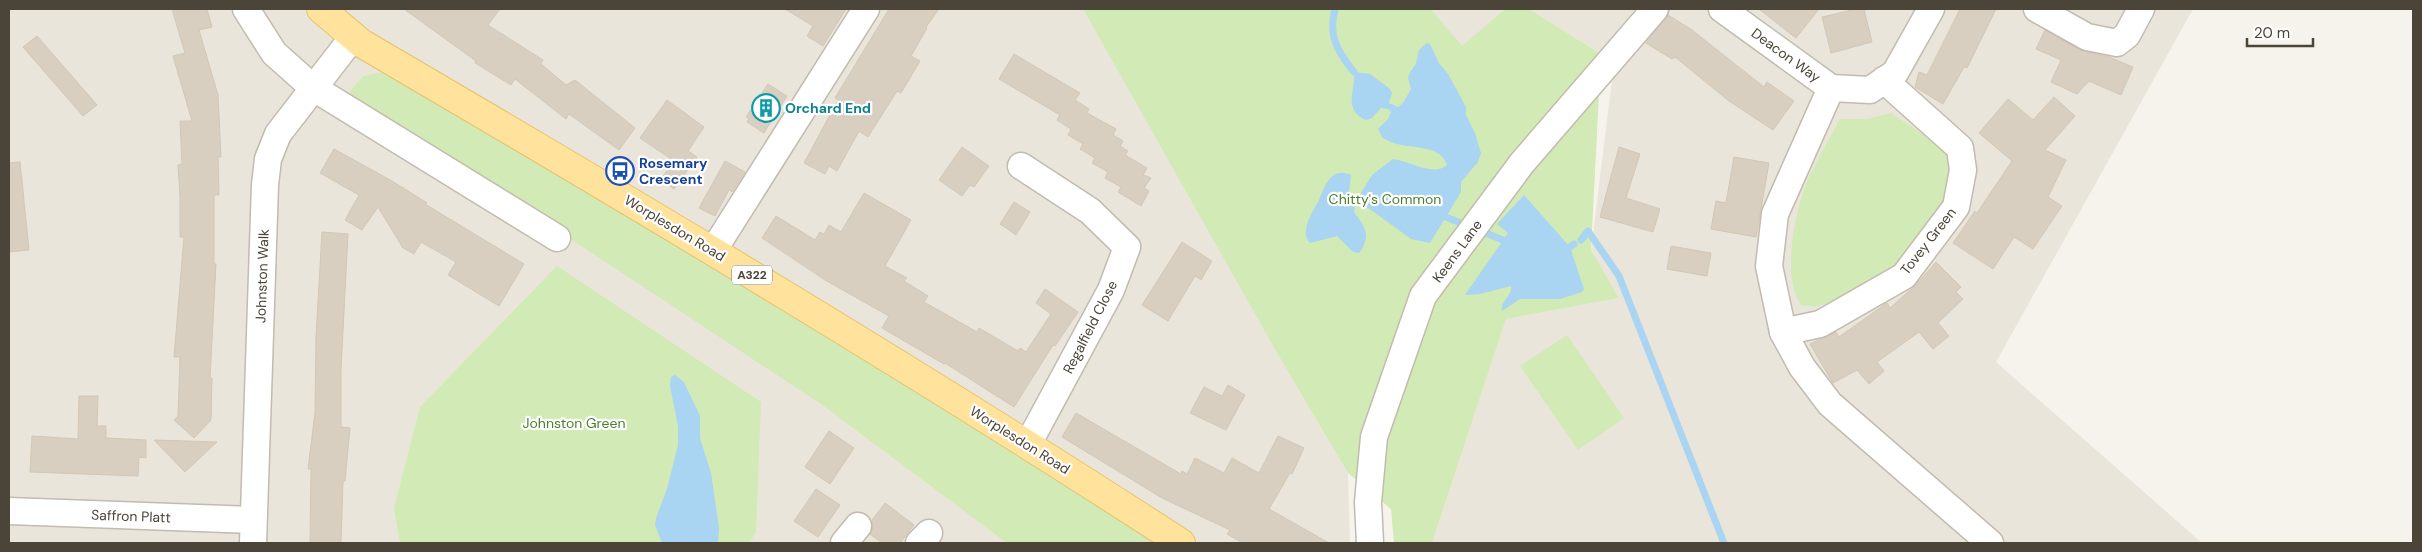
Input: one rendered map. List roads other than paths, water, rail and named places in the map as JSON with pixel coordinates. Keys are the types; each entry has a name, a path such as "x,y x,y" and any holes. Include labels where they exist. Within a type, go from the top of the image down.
{"main road":[{"name":"Worplesdon Road","path":"321,9 353,37 713,251 1028,444 1182,543"}],"street":[{"path":"246,9 274,53 312,87 557,238"},
{"path":"713,251 866,9"},
{"name":"Keens Lane","path":"1370,543 1368,502 1374,437 1423,296 1522,163 1655,9"},
{"name":"Deacon Way","path":"1722,9 1831,88 1870,90 1895,73 1931,9"},
{"path":"2037,9 2087,37 2117,43 2126,35 2141,9"},
{"name":"Johnston Walk","path":"253,532 265,185 268,159 278,134 312,87 353,37"},
{"name":"Tovey Green","path":"1783,332 1820,324 1904,276 1956,207 1963,170 1960,148 1884,80"},
{"path":"1831,88 1775,214 1770,266 1783,332 1802,367 1830,404 1990,543"},
{"name":"Regalfield Close","path":"1020,166 1090,211 1127,247 1111,290 1028,444"},
{"name":"Saffron Platt","path":"9,511 253,532"}],"water":[{"path":"1427,43 1430,44 1439,63 1448,74 1466,107 1466,115 1475,133 1481,153 1478,162 1461,182 1461,192 1430,243 1411,239 1360,202 1355,205 1354,212 1364,227 1366,237 1359,253 1353,252 1337,236 1310,243 1307,238 1306,227 1326,184 1334,175 1344,173 1351,175 1349,192 1353,198 1358,198 1372,175 1393,159 1428,169 1441,168 1447,165 1437,153 1401,145 1383,138 1378,129 1388,119 1391,112 1388,109 1381,108 1372,118 1366,120 1354,111 1352,105 1354,72 1370,74 1389,88 1392,93 1389,103 1398,107 1403,103 1411,89 1408,78 1410,72 1416,64 1419,50"},
{"path":"1524,195 1570,247 1584,289 1582,292 1560,299 1520,299 1502,311 1511,286 1480,294 1465,295 1508,233 1497,224"},
{"path":"675,375 684,382 700,416 700,438 711,473 719,528 718,543 662,543 655,525 667,489 678,445 678,426 670,386 671,377"}],"waterway":[{"path":"1335,9 1333,35 1339,50 1354,72"},
{"path":"1446,217 1468,226"},
{"path":"1478,230 1503,240"},
{"path":"1581,240 1588,231 1619,276 1724,543"},
{"path":"1570,247 1574,244"}],"place":[{"name":"Orchard End","path":"766,108"},
{"name":"Rosemary Crescent","path":"620,171"}],"park label":[{"name":"Chitty's Common","path":"1385,199"},
{"name":"Johnston Green","path":"574,423"}]}
